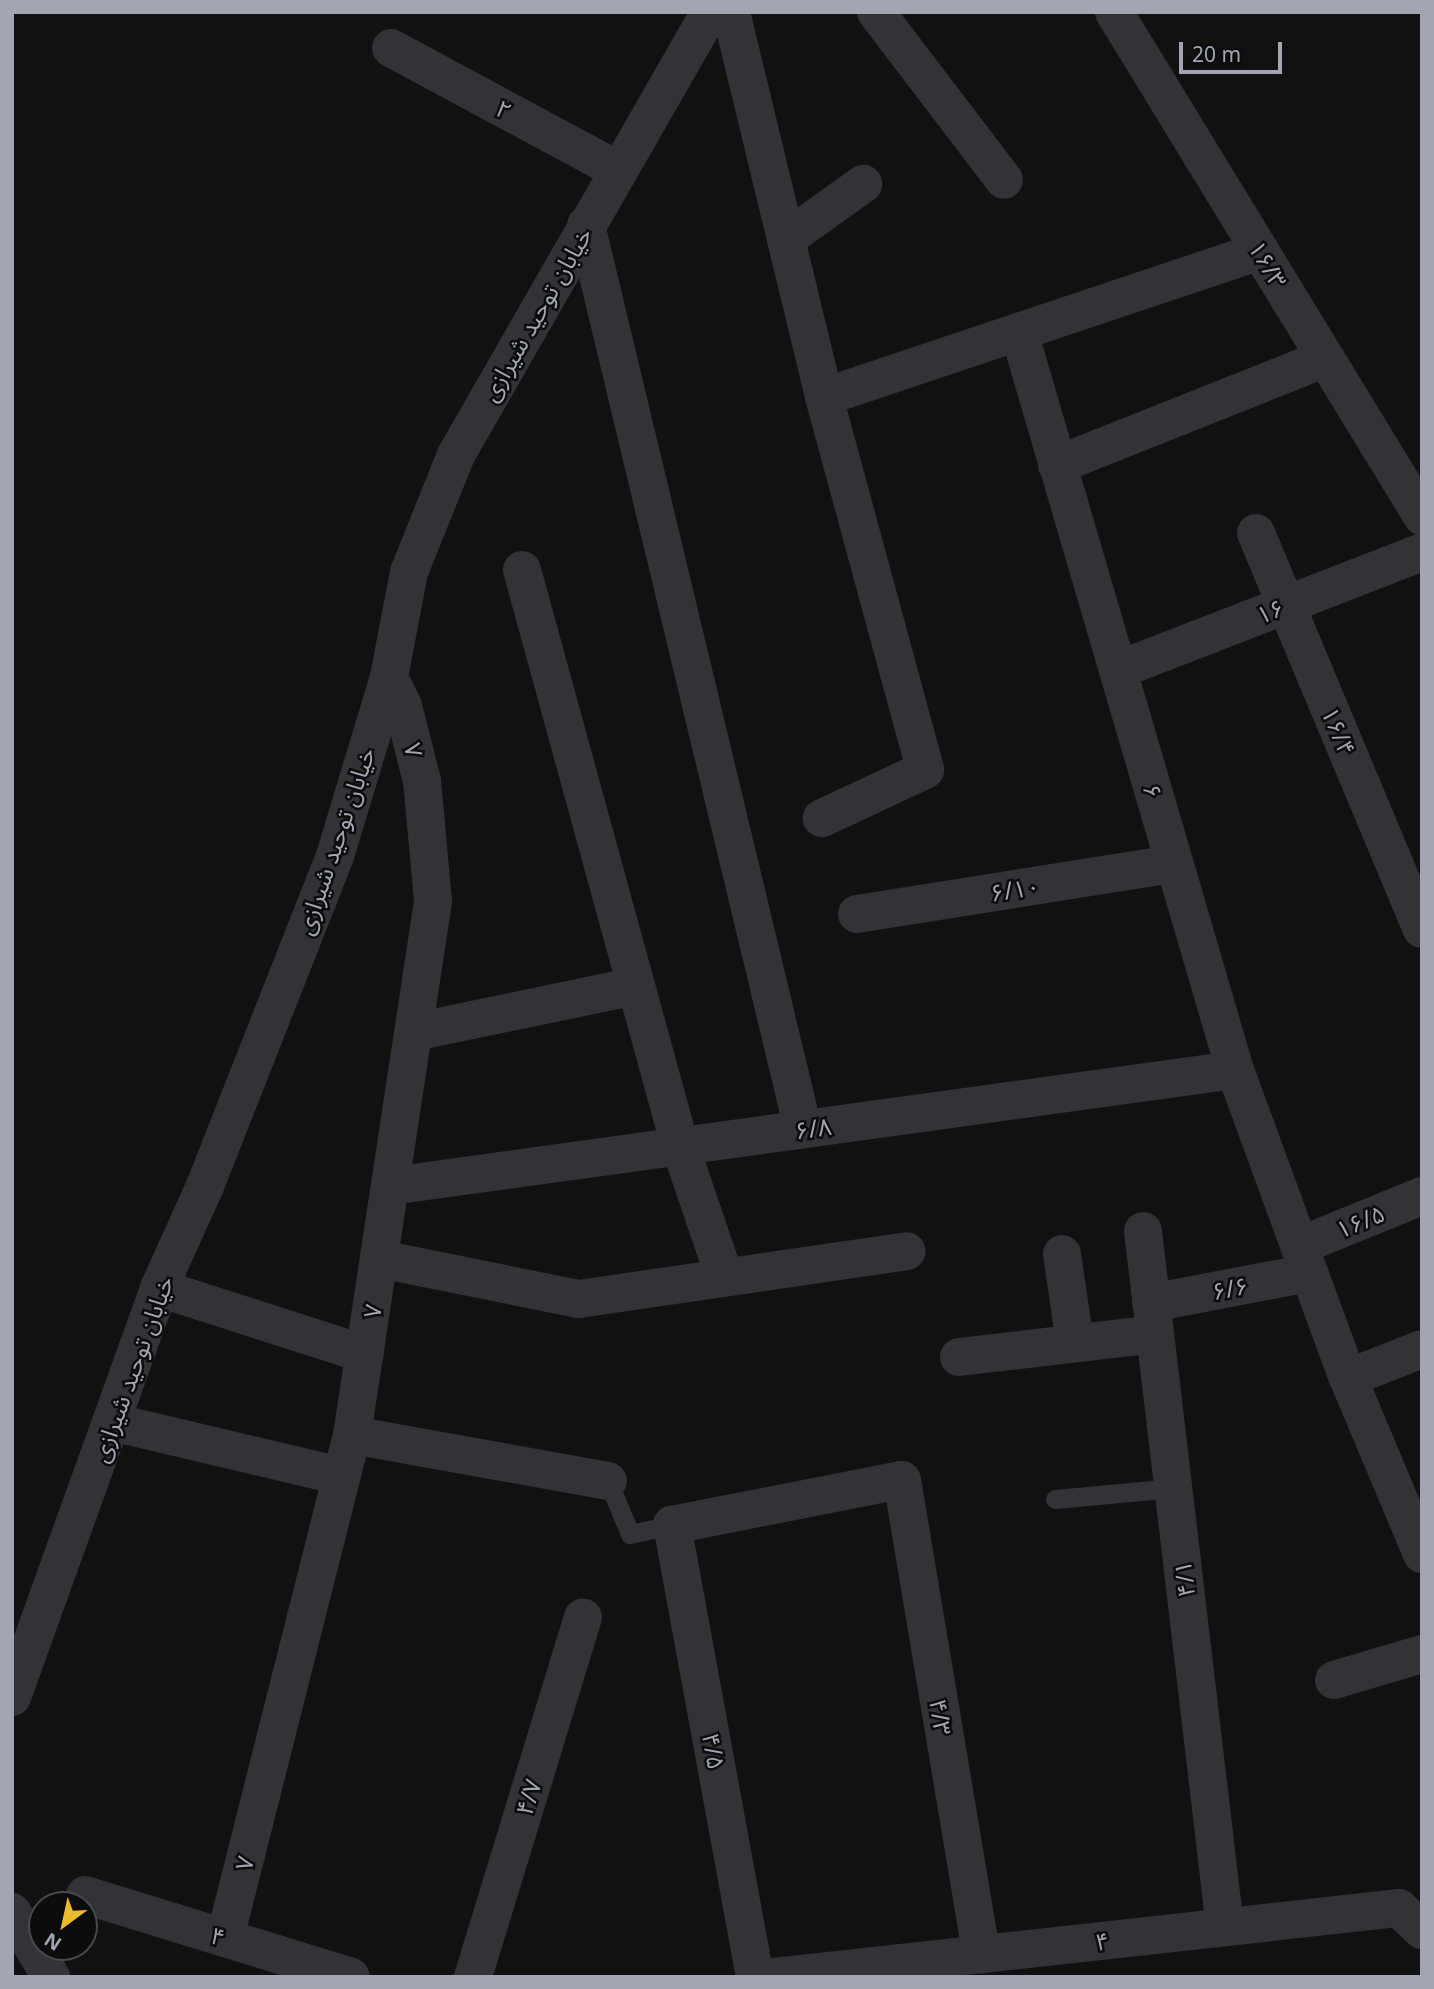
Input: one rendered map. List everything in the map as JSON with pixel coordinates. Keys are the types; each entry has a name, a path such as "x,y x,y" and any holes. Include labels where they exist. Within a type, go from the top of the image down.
{"street":[{"name":"خیابان توحید شیرازی","path":"12,1697 159,1288 205,1186 335,856 389,677 409,572 456,455 710,12"},
{"path":"731,12 824,397 925,770 822,818"},
{"path":"876,12 1004,180"},
{"name":"۱۶/۳","path":"1114,12 1422,516"},
{"name":"۲","path":"390,48 618,170"},
{"path":"786,239 863,184"},
{"path":"586,225 803,1129"},
{"path":"824,397 1260,251"},
{"name":"۶","path":"1018,332 1235,1070 1348,1378 1422,1554"},
{"path":"1057,465 1326,358"},
{"name":"۱۶/۴","path":"1256,533 1422,929"},
{"name":"۱۶","path":"1118,670 1422,552"},
{"path":"522,570 680,1146 724,1278"},
{"name":"۷","path":"225,1938 352,1435 433,901 422,781 403,706 389,677"},
{"name":"۶/۱۰","path":"857,914 1174,864"},
{"path":"414,1032 636,986"},
{"name":"۶/۸","path":"391,1186 1235,1070"},
{"name":"۱۶/۵","path":"1304,1259 1422,1196"},
{"name":"۴/۱","path":"1143,1231 1225,1927"},
{"path":"380,1259 579,1299 907,1251"},
{"path":"1062,1254 1075,1343"},
{"name":"۶/۶","path":"959,1357 1075,1343 1153,1318 1304,1259"},
{"path":"159,1288 365,1354"},
{"path":"1348,1378 1422,1349"},
{"path":"113,1422 341,1476"},
{"path":"352,1435 608,1481"},
{"name":"۴/۳","path":"672,1525 902,1480 981,1954"},
{"name":"۴/۵","path":"672,1525 755,1977"},
{"name":"۴/۷","path":"473,1977 583,1617"},
{"path":"1334,1680 1422,1654"},
{"name":"۴","path":"98,1899 351,1977"},
{"name":"۴","path":"774,1977 1399,1908 1422,1930"},
{"path":"12,1912 51,1977"}],"lane":[{"path":"608,1481 630,1534 672,1525"},
{"path":"1055,1499 1173,1489"}]}
